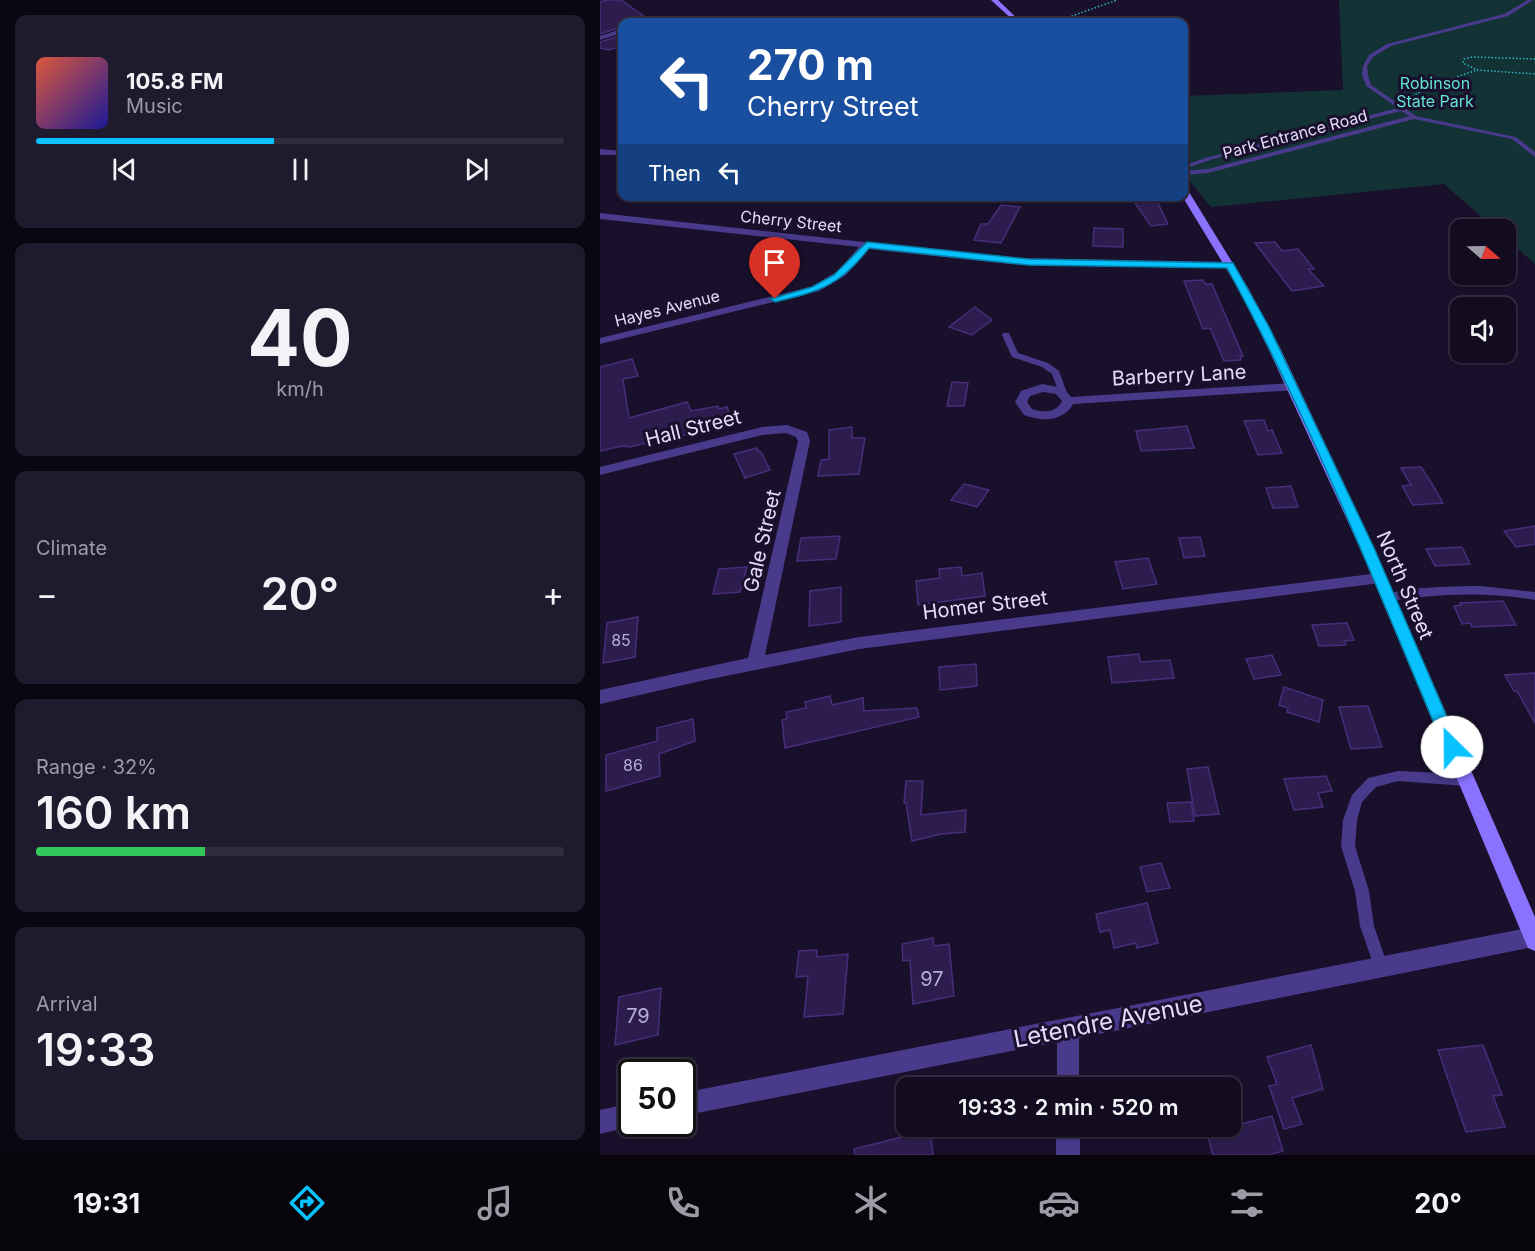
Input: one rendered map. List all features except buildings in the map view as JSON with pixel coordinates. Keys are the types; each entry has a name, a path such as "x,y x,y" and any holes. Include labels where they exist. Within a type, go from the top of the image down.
{"main road":[{"path":"994,0 1014,18"},
{"name":"North Street","path":"1188,198 1254,306 1292,387 1380,578 1534,939"}],"street":[{"path":"600,38 618,32"},
{"path":"600,152 618,153"},
{"name":"Cherry Street","path":"600,216 1019,262 1230,265"},
{"name":"Hayes Avenue","path":"600,342 815,289 842,273 867,245"},
{"name":"Barberry Lane","path":"1066,397 1292,387"},
{"name":"Hall Street","path":"600,471 750,433 781,428 796,430"},
{"name":"Gale Street","path":"755,663 804,441 802,435 796,430"},
{"name":"Homer Street","path":"600,697 755,663 895,638 1380,578"},
{"name":"Letendre Avenue","path":"696,1102 1534,939"},
{"path":"1068,1028 1068,1077"},
{"path":"600,1122 618,1118"},
{"path":"1068,1137 1068,1155"}],"lane":[{"path":"1531,0 1506,15 1389,45 1371,56 1365,66 1368,86 1414,117 1514,138 1535,156"},
{"path":"1188,166 1401,109"},
{"name":"Park Entrance Road","path":"1188,173 1208,171 1414,117"},
{"path":"1006,335 1015,355 1045,365 1056,373 1066,397"},
{"path":"1388,597 1426,591 1492,590 1535,596"},
{"path":"1381,967 1367,926 1362,891 1348,846 1350,820 1357,799 1372,782 1398,776 1466,780"}],"path":[{"path":"1066,18 1117,0"},
{"path":"1535,59 1472,57 1464,59 1467,67 1477,70 1535,74"},
{"path":"1401,109 1399,103 1427,87 1477,70"}],"green space":[{"name":"Robinson State Park","path":"1339,0 1535,0 1535,264 1516,247 1516,219 1484,219 1444,184 1211,207 1188,179 1188,96 1343,90"}],"route":[{"path":"775,299 815,289 837,277 852,264 867,245 1028,262 1230,265 1254,306 1367,548 1452,747"}]}
